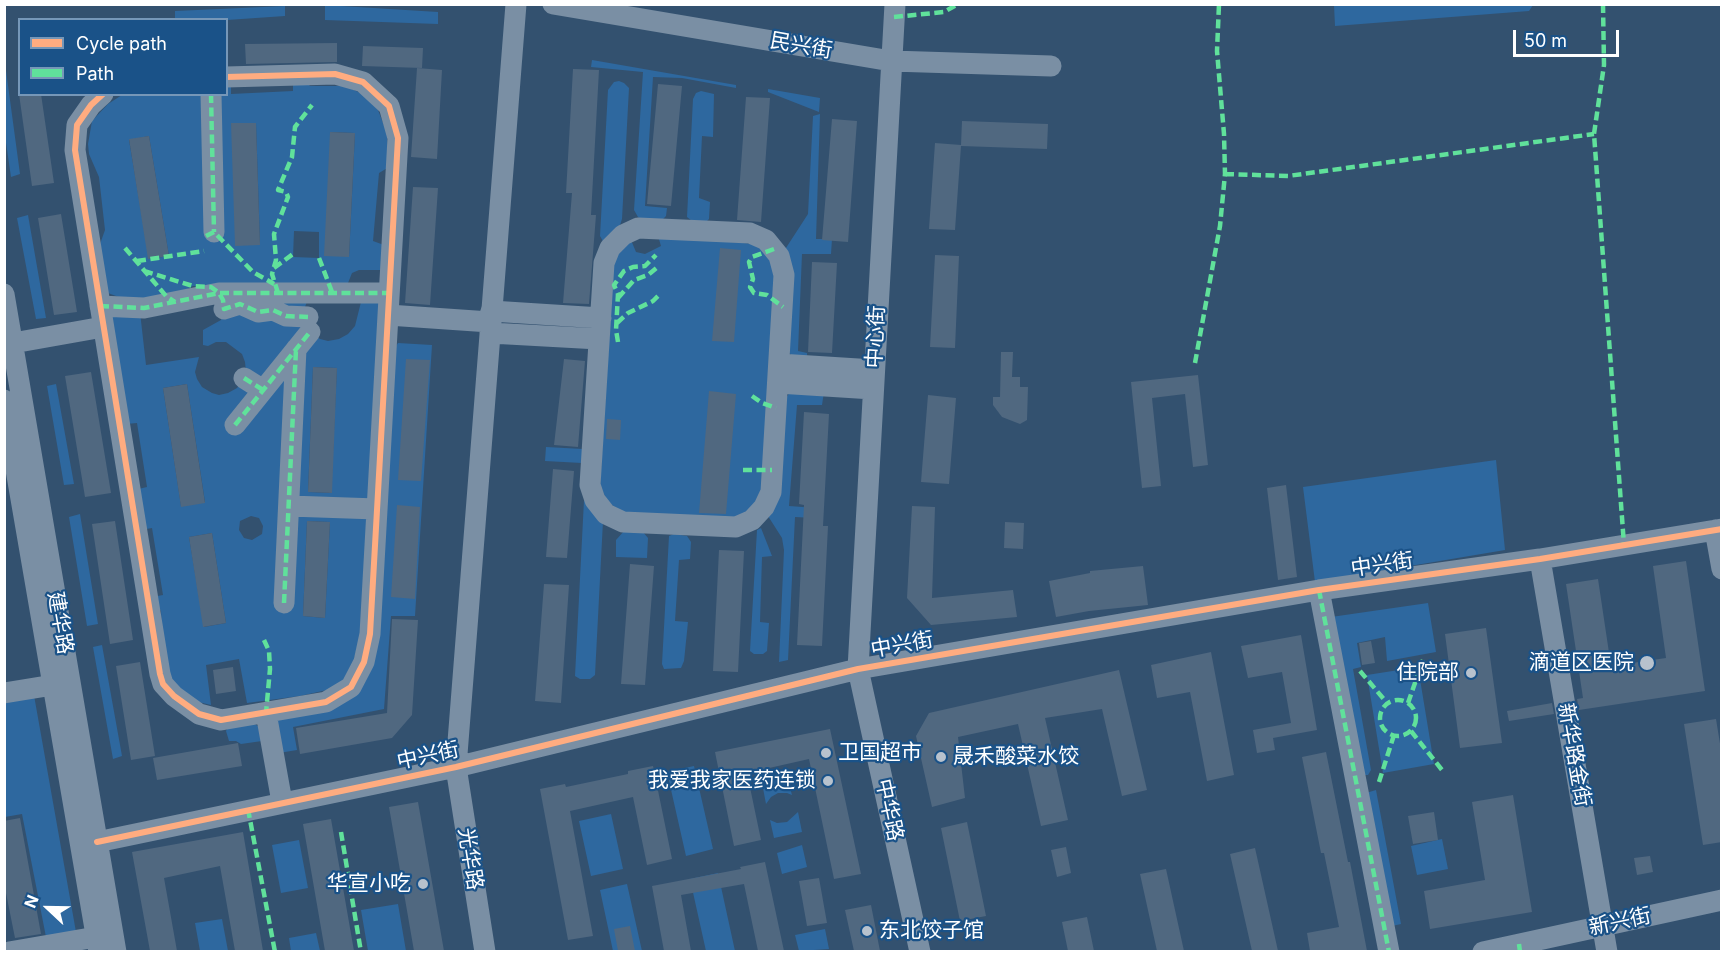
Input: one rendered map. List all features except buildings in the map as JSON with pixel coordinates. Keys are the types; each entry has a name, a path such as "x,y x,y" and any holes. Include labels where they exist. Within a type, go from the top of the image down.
{"street":[{"name":"光华路","path":"484,951 456,767 516,4"},
{"name":"民兴街","path":"553,4 891,61 1052,66"},
{"name":"中心街","path":"858,669 895,4"},
{"path":"101,96 91,105 77,125 75,150 149,618 163,684 174,696 199,714 221,720 326,702 351,687 364,662 370,634 398,138 389,106 363,82 335,74 228,77"},
{"path":"212,96 214,232"},
{"path":"638,228 750,233 766,240 779,256 784,276 778,374 771,492 764,507 752,520 736,527 623,522 606,514 595,500 590,485 604,263 610,248 623,236 638,228"},
{"path":"100,306 144,308 219,293 389,293"},
{"name":"建华路","path":"4,294 116,951"},
{"path":"224,309 240,304 258,312 273,310 309,324 296,349 235,425"},
{"path":"388,315 600,329"},
{"path":"13,343 103,327"},
{"path":"284,603 296,349"},
{"path":"778,374 874,380"},
{"path":"244,378 263,390"},
{"name":"建华路","path":"4,400 97,944"},
{"path":"289,506 377,509"},
{"path":"1718,530 1722,569"},
{"name":"中兴街","path":"97,842 456,767 858,669 1319,590 1540,559 1718,530"},
{"name":"新华路金街","path":"1540,559 1607,951"},
{"path":"1319,590 1389,951"},
{"name":"中华路","path":"858,669 920,951"},
{"path":"4,693 53,686"},
{"path":"266,713 282,802"},
{"name":"新兴街","path":"1483,951 1722,900"},
{"path":"9,951 97,944"}],"shaded area":[{"path":"1334,4 1533,5 1529,11 1335,26"},
{"path":"325,5 438,12 438,24 325,20"},
{"path":"285,6 285,16 228,20 228,18 175,18 175,11"},
{"path":"592,60 736,85 736,88 682,78 653,77 645,206 667,208 666,216 661,221 643,220 634,210 643,72 591,67"},
{"path":"5,63 20,174 11,177 5,136"},
{"path":"293,81 306,82 310,86 345,86 365,95 378,110 387,133 389,167 379,173 373,241 384,245 382,270 359,270 352,273 348,283 309,296 305,307 314,335 328,341 348,334 355,326 361,302 381,296 362,628 351,672 336,688 300,696 247,703 239,659 206,665 211,705 190,700 171,680 162,633 161,611 152,597 163,595 152,528 141,530 134,490 147,487 137,423 126,424 109,316 140,312 146,365 199,357 195,372 197,379 202,387 212,393 219,395 237,388 246,372 245,362 242,354 226,342 203,345 203,330 221,320 224,309 211,287 193,286 141,305 105,292 100,244 105,230 99,177 89,154 88,144 92,121 108,104 120,96 228,96 228,82 231,82 231,94 293,91","holes":["231,123 256,123 260,244","330,132 355,133 349,257","149,136 169,256 149,259 129,140","294,231 319,232 319,258 293,257","313,367 337,368 331,493 308,492","187,384 205,502 181,506 163,388","251,516 259,518 263,526 262,534 252,540 244,538 239,530 240,521","307,521 330,522 325,618 303,616","212,533 226,623 204,627 189,537"]},
{"path":"619,81 629,88 622,219 619,228 604,243 600,236 608,90 614,82"},
{"path":"768,89 820,98 819,112 768,92"},
{"path":"701,91 714,94 713,137 702,136 699,198 710,202 709,219 706,222 692,221 687,217 693,99 696,93"},
{"path":"820,114 816,239 832,239 831,254 802,254 798,351 807,353 807,360 791,355 787,349 784,251 808,214 813,116"},
{"path":"28,215 46,318 36,319 17,218"},
{"path":"658,236 755,244 770,256 775,271 765,485 760,500 747,513 735,519 629,515 607,501 600,486 614,256 631,240 636,252 645,254 661,246"},
{"path":"398,343 432,345 415,616 391,616 384,709 293,727 297,750 279,753 274,719 357,693 393,351"},
{"path":"56,384 74,484 64,485 47,386"},
{"path":"791,390 824,392 822,405 797,405 789,506 816,508 815,518 795,517 788,660 779,662 784,550 782,538 768,516 785,400"},
{"path":"546,447 583,449 582,463 545,461"},
{"path":"1496,460 1505,550 1315,582 1303,487"},
{"path":"584,500 603,521 595,675 590,679 580,679 575,676"},
{"path":"80,514 98,624 87,626 69,517"},
{"path":"761,528 772,556 762,557 760,622 769,623 767,651 763,654 754,654 750,651 757,530"},
{"path":"624,531 643,532 648,538 647,558 616,557 616,540"},
{"path":"674,534 687,536 691,542 690,559 679,560 675,621 688,622 684,661 681,668 664,669 662,664 669,536"},
{"path":"1428,603 1436,652 1387,661 1385,637 1357,643 1361,667 1353,669 1371,770 1368,775 1362,775 1331,617"},
{"path":"102,645 122,756 113,759 93,647"},
{"path":"1418,667 1434,764 1383,773 1367,675"},
{"path":"32,684 76,932 46,937 22,814 5,817 5,689"},
{"path":"252,722 259,727 262,741 241,744 229,741 226,731 229,725"},
{"path":"694,766 713,849 686,856 667,772"},
{"path":"782,776 787,777 792,795 778,793 766,804 762,783"},
{"path":"1376,790 1401,924 1392,926 1366,793"},
{"path":"798,812 802,832 774,838 770,820 777,823 787,822"},
{"path":"611,814 623,869 591,876 579,821"},
{"path":"1442,839 1448,869 1417,875 1411,846"},
{"path":"299,840 308,888 281,893 272,845"},
{"path":"802,845 807,867 782,874 777,853"},
{"path":"718,873 735,951 706,951 690,879"},
{"path":"627,884 642,951 613,951 600,890"},
{"path":"398,904 406,951 368,951 361,910"},
{"path":"222,919 228,951 200,951 195,923"},
{"path":"825,929 829,949 799,951 795,935"},
{"path":"316,933 320,951 291,951 289,938"}],"marked path":[{"path":"894,17 944,12 958,4"},
{"path":"1195,363 1220,226 1225,174 1217,51 1219,4"},
{"path":"1603,4 1604,65 1594,134 1624,545"},
{"path":"211,96 214,232"},
{"path":"278,293 272,274 276,260 274,234 288,197 286,192 278,190 292,157 295,127 312,105"},
{"path":"1225,174 1288,176 1594,134"},
{"path":"206,236 214,232 253,272 274,284"},
{"path":"125,248 166,296 175,302"},
{"path":"774,249 752,257 749,262 753,279 750,287 754,293 767,295 783,307"},
{"path":"137,261 204,251"},
{"path":"274,268 293,254"},
{"path":"618,342 616,330 618,294 614,285 624,271 633,267 645,266 656,255"},
{"path":"319,258 332,292"},
{"path":"618,298 634,280 648,275 659,266"},
{"path":"144,271 193,286 211,287 219,293 224,309 240,304 258,312 273,310 286,316 308,317"},
{"path":"100,306 144,308 219,293 389,293"},
{"path":"617,323 628,313 653,301 660,294"},
{"path":"235,425 310,332"},
{"path":"284,603 296,349"},
{"path":"244,378 263,390"},
{"path":"752,396 776,408"},
{"path":"743,470 772,470"},
{"path":"1319,590 1389,952"},
{"path":"264,640 269,651 270,669 266,713"},
{"path":"1408,703 1423,660"},
{"path":"1360,671 1388,704"},
{"path":"1398,700 1411,705 1416,718 1411,731 1398,736 1385,731 1380,718 1385,705 1398,700"},
{"path":"1411,731 1442,770"},
{"path":"1379,782 1394,735"},
{"path":"248,809 275,952"},
{"path":"341,832 361,952"},
{"path":"1519,944 1520,952"}],"cycle path":[{"path":"101,96 91,105 77,125 75,150 160,674 163,684 174,696 199,714 221,720 326,702 351,687 364,662 370,634 398,138 389,106 363,82 335,74 228,77"},
{"path":"97,842 456,767 858,669 1319,590 1540,559 1722,529"}],"place":[{"name":"滴道区医院","path":"1647,663"},
{"name":"住院部","path":"1471,673"},
{"name":"卫国超市","path":"826,753"},
{"name":"晟禾酸菜水饺","path":"941,757"},
{"name":"我爱我家医药连锁","path":"828,781"},
{"name":"华宣小吃","path":"423,884"},
{"name":"东北饺子馆","path":"867,931"}]}
